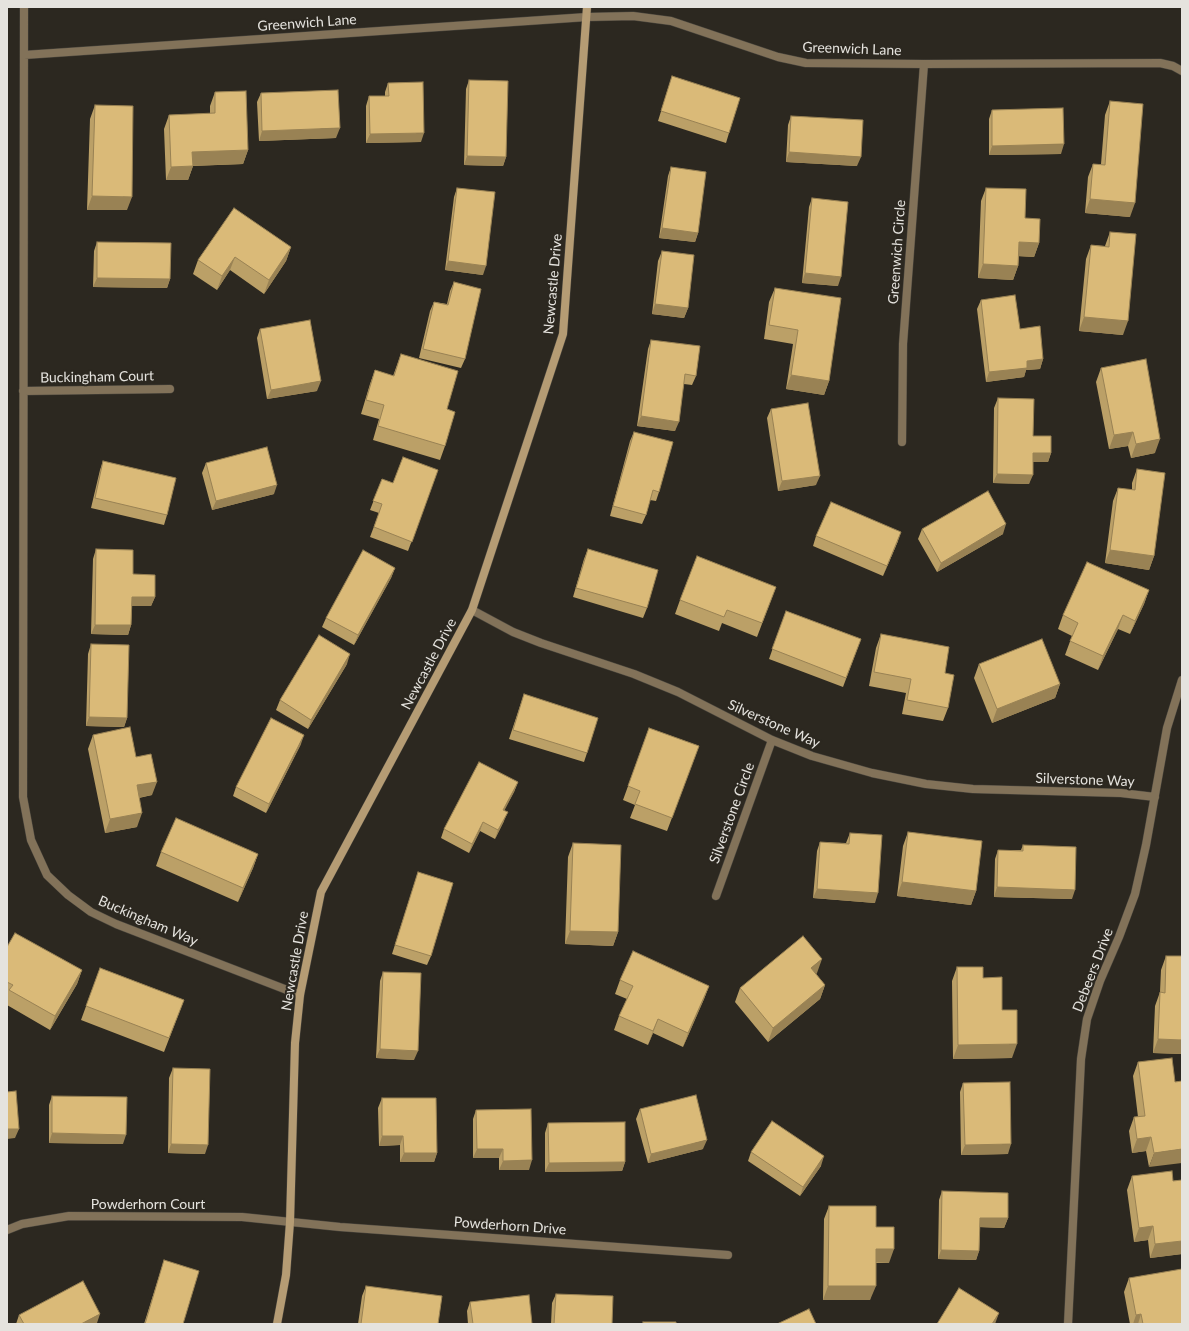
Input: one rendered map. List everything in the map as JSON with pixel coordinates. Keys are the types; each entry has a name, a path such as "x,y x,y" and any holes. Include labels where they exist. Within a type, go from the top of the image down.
{"street":[{"name":"Buckingham Way","path":"24,7 23,797 31,840 47,875 68,895 91,912 116,924 300,995"},
{"name":"Newcastle Drive","path":"277,1324 286,1275 290,1222 295,1043 300,995 321,892 472,610 562,334 587,7"},
{"name":"Greenwich Lane","path":"24,55 587,17 633,16 671,21 778,57 806,63 1160,63 1174,66 1182,71"},
{"name":"Greenwich Circle","path":"902,442 903,344 924,64"},
{"name":"Buckingham Court","path":"23,391 170,389"},
{"name":"Silverstone Way","path":"472,610 513,632 541,643 634,674 678,692 772,740 812,756 872,773 926,784 973,790 1121,793 1154,797"},
{"name":"Debeers Drive","path":"1068,1324 1082,1059 1087,1019 1100,981 1119,937 1135,894 1146,845 1167,728 1182,680"},
{"name":"Silverstone Circle","path":"716,896 772,740"},
{"name":"Powderhorn Court","path":"7,1230 22,1224 69,1216 242,1217 290,1222"},
{"name":"Powderhorn Drive","path":"290,1222 728,1254"}],"building":[{"path":"672,76 740,98 729,133 661,111"},
{"path":"469,80 508,81 506,157 467,156"},
{"path":"423,82 424,133 370,134 369,96 389,96 388,83"},
{"path":"338,90 340,128 262,131 261,93"},
{"path":"246,91 248,150 192,152 193,166 171,167 169,115 215,113 215,92"},
{"path":"1110,101 1143,104 1135,203 1090,199 1093,164 1105,165"},
{"path":"95,105 133,106 132,197 92,196"},
{"path":"1063,108 1064,144 992,146 992,110"},
{"path":"791,116 863,120 861,157 789,152"},
{"path":"671,167 706,172 698,233 662,228"},
{"path":"457,188 495,192 486,266 448,261"},
{"path":"986,188 1026,189 1025,218 1040,219 1039,243 1019,242 1018,266 983,264"},
{"path":"812,198 848,202 841,277 805,273"},
{"path":"234,208 291,247 269,280 235,257 222,276 198,260"},
{"path":"1110,232 1136,234 1128,321 1084,317 1091,245 1109,247"},
{"path":"97,242 171,243 170,279 97,278"},
{"path":"662,251 694,255 688,308 655,304"},
{"path":"454,282 481,289 465,359 423,349 434,302 448,305"},
{"path":"775,288 841,298 829,381 791,375 798,330 769,325"},
{"path":"1015,295 1020,329 1040,326 1043,359 1027,361 1027,368 989,372 981,300"},
{"path":"310,320 321,381 271,390 260,329"},
{"path":"651,340 700,346 696,376 685,374 679,422 641,416"},
{"path":"401,354 458,371 447,409 455,412 445,446 378,426 384,405 366,400 375,370 394,376"},
{"path":"1146,359 1160,439 1136,444 1133,432 1114,435 1101,368"},
{"path":"998,398 1034,399 1033,436 1051,436 1051,453 1033,453 1033,475 997,474"},
{"path":"808,403 820,476 782,481 771,409"},
{"path":"634,432 673,442 659,492 653,490 646,515 613,506"},
{"path":"267,447 277,485 216,501 206,463"},
{"path":"403,457 438,470 412,542 374,527 382,504 373,501 382,479 393,483"},
{"path":"103,461 176,478 167,515 95,498"},
{"path":"1137,469 1165,473 1154,556 1110,550 1118,488 1135,490"},
{"path":"988,491 1006,524 941,563 922,529"},
{"path":"831,502 901,532 887,566 816,536"},
{"path":"96,549 133,550 133,574 155,575 155,597 132,597 131,625 95,625"},
{"path":"588,549 658,570 647,608 576,588"},
{"path":"363,550 395,568 358,635 326,618"},
{"path":"697,556 776,587 762,623 727,610 724,617 680,600"},
{"path":"1087,562 1149,590 1135,621 1123,615 1103,656 1070,641 1078,623 1063,615"},
{"path":"786,611 861,639 846,678 772,649"},
{"path":"881,634 949,647 945,673 954,675 948,708 907,700 911,679 874,672"},
{"path":"319,635 350,654 311,720 280,700"},
{"path":"1042,639 1060,684 997,709 979,664"},
{"path":"91,644 129,645 127,718 89,717"},
{"path":"524,694 598,718 587,753 513,730"},
{"path":"271,718 304,735 269,804 236,787"},
{"path":"130,727 136,757 151,754 157,782 137,785 142,813 110,819 93,735"},
{"path":"649,728 699,746 672,818 635,804 640,791 628,786"},
{"path":"479,762 518,782 503,810 508,812 498,830 483,822 472,844 444,829"},
{"path":"176,818 258,854 243,888 161,852"},
{"path":"908,832 982,841 976,891 902,882"},
{"path":"850,833 882,835 878,893 817,889 820,842 849,844"},
{"path":"573,843 621,845 618,932 570,931"},
{"path":"1023,845 1076,847 1075,890 997,887 998,850 1023,851"},
{"path":"418,872 453,883 431,956 395,945"},
{"path":"15,933 82,970 55,1016 9,990 13,985 7,982 7,947"},
{"path":"803,936 822,959 811,968 825,985 773,1028 740,988"},
{"path":"633,951 709,986 688,1033 658,1019 653,1031 619,1016 633,986 620,980"},
{"path":"1166,956 1182,956 1182,1040 1158,1039 1160,992 1165,993"},
{"path":"957,967 983,967 983,978 1002,977 1002,1010 1017,1010 1017,1044 958,1045"},
{"path":"100,968 184,1000 169,1038 86,1006"},
{"path":"383,972 421,973 418,1051 380,1049"},
{"path":"1172,1058 1175,1082 1182,1081 1182,1149 1154,1153 1151,1137 1137,1139 1134,1117 1145,1116 1138,1062"},
{"path":"173,1068 210,1069 208,1145 171,1144"},
{"path":"1010,1082 1011,1144 965,1145 963,1083"},
{"path":"16,1091 19,1129 7,1129 7,1092"},
{"path":"696,1095 707,1140 651,1154 640,1109"},
{"path":"52,1096 127,1097 126,1135 52,1133"},
{"path":"382,1098 436,1098 437,1153 404,1153 403,1136 382,1136"},
{"path":"531,1109 532,1160 503,1161 503,1149 477,1149 476,1110"},
{"path":"772,1121 824,1156 803,1187 751,1152"},
{"path":"625,1122 625,1162 549,1163 548,1123"},
{"path":"1172,1171 1173,1181 1182,1180 1182,1241 1155,1244 1153,1226 1139,1228 1132,1176"},
{"path":"942,1191 1008,1193 1008,1218 980,1218 979,1251 941,1250"},
{"path":"829,1206 876,1206 876,1227 894,1227 894,1249 876,1249 876,1286 828,1286"},
{"path":"164,1260 199,1271 183,1324 145,1324"},
{"path":"1182,1269 1182,1324 1143,1324 1141,1314 1136,1315 1129,1278"},
{"path":"83,1281 100,1314 81,1324 24,1324 19,1315"},
{"path":"366,1286 442,1296 438,1324 361,1324"},
{"path":"959,1288 999,1313 992,1324 937,1324"},
{"path":"556,1294 613,1296 612,1324 554,1324"},
{"path":"529,1295 532,1324 473,1324 470,1302"},
{"path":"809,1309 816,1324 777,1324"},
{"path":"643,1322 676,1322 676,1324 643,1324"}]}
